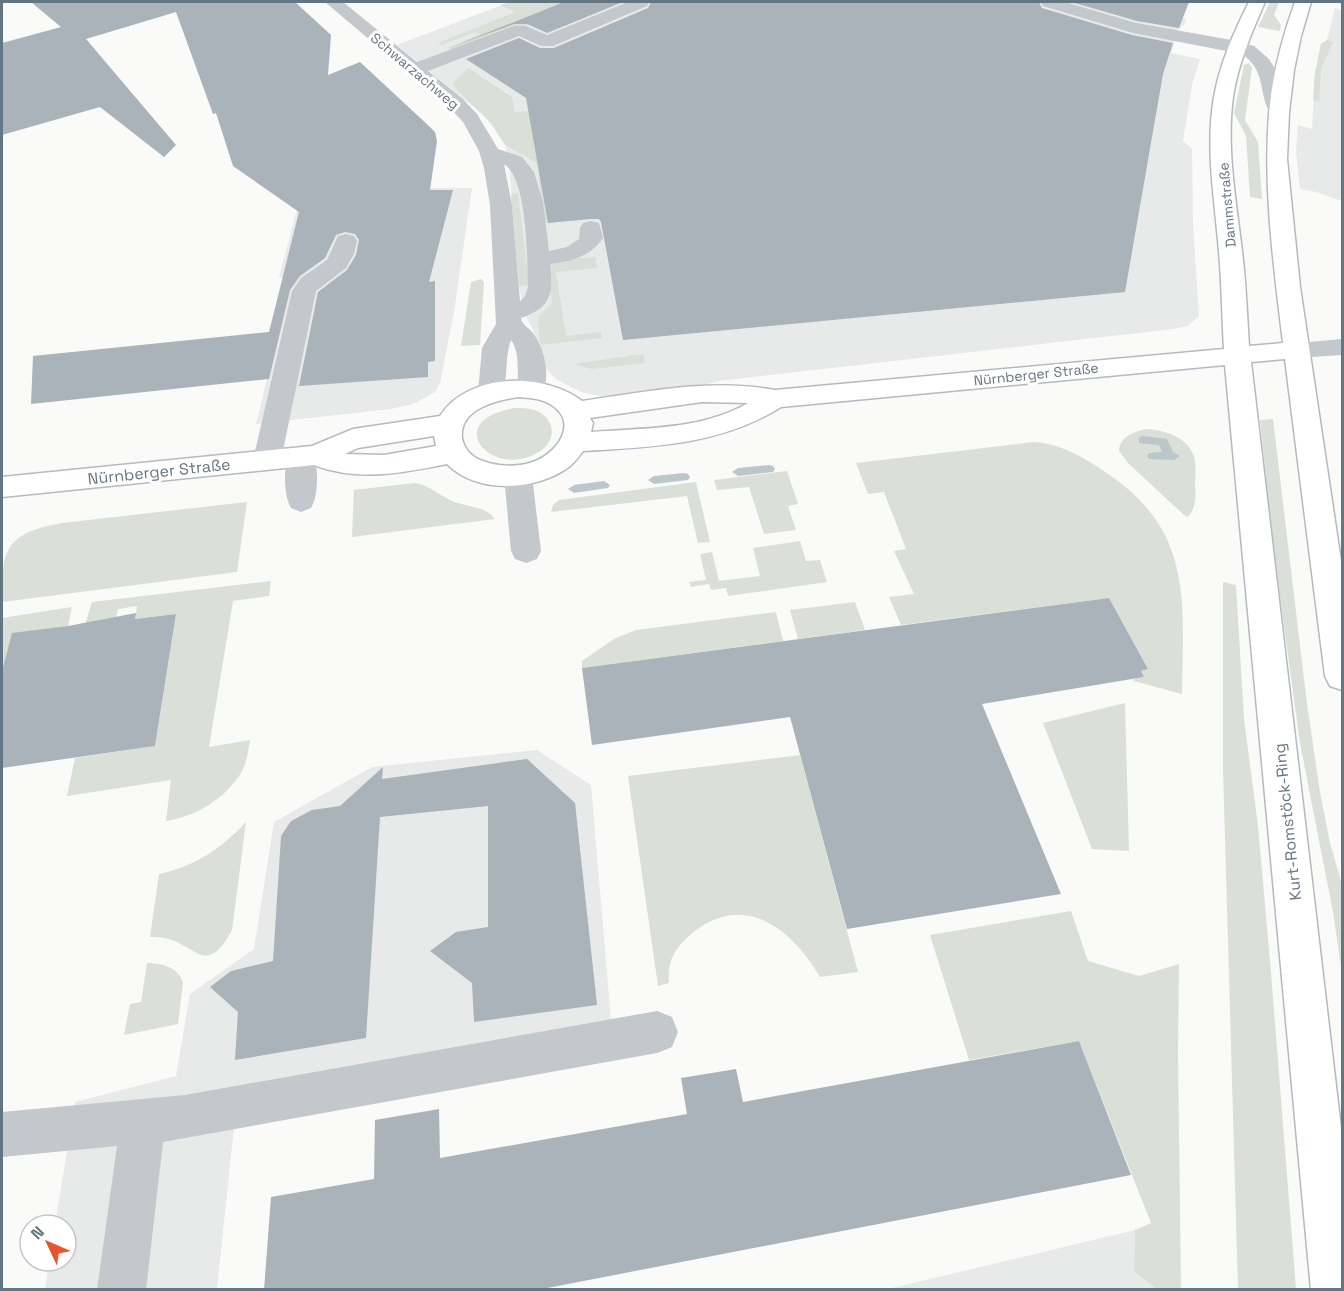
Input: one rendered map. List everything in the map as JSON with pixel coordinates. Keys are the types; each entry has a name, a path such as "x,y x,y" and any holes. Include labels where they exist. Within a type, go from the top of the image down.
{"main road":[{"name":"Dammstraße","path":"1237,354 1232,257 1223,178 1221,120 1225,90 1235,52 1253,2"},
{"path":"1303,2 1289,45 1279,112 1278,180 1297,350 1342,676"},
{"name":"Nürnberger Straße","path":"575,411 728,392 775,399 1297,350"},
{"name":"Kurt-Romstöck-Ring","path":"1237,354 1336,1290"},
{"path":"509,388 532,388 555,394 564,399 575,411 580,425 576,442 560,461 541,471 518,476 495,476 475,470 454,453 448,441 449,424 463,407 491,392 509,388"},
{"name":"Nürnberger Straße","path":"576,442 714,428 750,415 775,399"},
{"name":"Nürnberger Straße","path":"2,487 309,456 353,440 449,424"},
{"name":"Nürnberger Straße","path":"309,456 358,467 454,453"}],"street":[{"name":"Schwarzachweg","path":"333,2 465,113 491,153 500,187 508,320"},
{"path":"415,69 520,30 547,42 640,2"},
{"path":"1049,2 1133,28 1235,52 1263,62 1279,112"},
{"path":"1108,39 1235,52"},
{"path":"491,153 509,158 523,171 534,220 539,297 533,304 508,320 498,338 494,348 491,392"},
{"path":"538,259 565,255 582,249 592,238 591,228"},
{"path":"267,460 304,291 308,284 338,266 345,241"},
{"path":"508,320 523,335 529,346 532,388"},
{"path":"1297,350 1342,347"},
{"path":"301,501 309,456"},
{"path":"518,476 526,551"},
{"path":"2,1135 143,1122 657,1032"},
{"path":"122,1290 143,1122"}],"shaded area":[{"path":"510,2 1126,2 1185,19 1186,22 1178,31 1171,53 1200,59 1192,85 1183,141 1192,149 1193,224 1199,316 1188,326 1173,329 718,381 697,387 610,398 581,392 557,380 548,371 544,365 540,345 524,312 519,286 509,166 505,145 485,116 397,45"},
{"path":"510,2 574,2 566,5 606,2 541,30 529,24 457,53 448,48 481,34 475,32 442,45 438,43 515,12 501,5"},
{"path":"1270,2 1279,2 1274,15 1281,25 1280,31 1258,27"},
{"path":"1335,8 1342,10 1342,201 1300,189 1296,152 1298,125 1312,129 1315,73 1321,44 1327,40"},
{"path":"1327,40 1333,42 1321,69 1319,102 1313,100 1315,73 1321,44"},
{"path":"1249,63 1252,68 1245,120 1258,142 1262,199 1250,197 1246,136 1234,113 1244,65"},
{"path":"468,68 512,97 515,112 528,111 563,120 579,220 544,223 537,163 505,145 493,125 454,87 453,83"},
{"path":"416,188 472,188 454,312 440,383 435,392 413,404 391,409 256,424 292,276 279,278 298,206"},
{"path":"518,193 529,285 519,286 511,194"},
{"path":"595,257 597,268 556,272 566,336 601,332 602,338 540,345 538,317 552,303 546,261"},
{"path":"481,279 484,282 480,345 461,346 471,282"},
{"path":"643,354 645,363 592,369 574,364"},
{"path":"514,408 532,409 543,414 552,428 550,439 543,449 526,458 509,459 493,455 482,447 477,437 479,426 491,416"},
{"path":"1273,419 1307,704 1320,792 1330,843 1342,885 1342,974 1333,912 1300,743 1273,546 1260,420"},
{"path":"1146,429 1162,431 1176,437 1183,441 1193,453 1195,498 1193,510 1188,517 1129,464 1119,451 1125,438 1132,433"},
{"path":"1034,442 1064,449 1091,463 1136,496 1156,520 1169,545 1178,572 1183,629 1182,694 1134,681 1133,679 1144,677 1141,671 1148,669 1109,598 901,625 889,597 914,594 894,551 906,549 884,492 868,494 856,463"},
{"path":"787,471 798,504 788,506 796,530 764,534 749,487 717,490 714,480"},
{"path":"696,482 710,542 698,543 687,496 551,512 553,505 559,500"},
{"path":"414,483 429,488 452,501 481,509 495,519 352,537 354,490"},
{"path":"247,502 237,572 2,602 3,569 6,556 18,538 29,532 62,523"},
{"path":"800,541 806,561 820,560 827,582 728,596 726,588 711,590 709,584 691,587 689,582 706,580 700,554 712,552 719,581 760,576 753,548"},
{"path":"271,581 269,596 233,601 209,747 250,740 243,769 235,782 199,811 166,821 171,780 67,796 75,758 155,746 176,614 135,619 137,606 118,609 115,621 85,625 92,602"},
{"path":"1223,582 1236,585 1244,719 1258,826 1296,1289 1238,1289 1223,769"},
{"path":"855,602 865,630 798,639 790,610"},
{"path":"72,607 68,626 12,634 2,671 2,618"},
{"path":"776,612 783,641 582,668 582,661 614,639 636,630"},
{"path":"1125,703 1129,851 1092,849 1043,723"},
{"path":"537,750 591,785 611,1020 238,1089 217,1289 45,1290 47,1273 78,1273 78,1213 57,1213 75,1102 176,1076 190,994 254,949 274,822 372,767"},
{"path":"800,755 858,972 820,977 795,943 780,930 764,920 746,915 728,916 709,922 684,940 673,956 669,969 669,983 658,986 628,776"},
{"path":"246,822 232,930 223,944 215,952 201,955 165,938 150,937 159,874 184,867 207,855"},
{"path":"1071,911 1088,961 1139,976 1179,964 1181,1289 1156,1289 1134,1271 1135,1230 1151,1223 1079,1041 969,1060 930,935"},
{"path":"147,963 169,967 181,978 183,983 178,1024 124,1035 130,1004 141,1002"},
{"path":"1135,1230 1134,1271 1156,1289 884,1290"}],"building":[{"path":"31,2 295,2 331,35 328,75 360,62 430,127 435,132 437,141 430,190 453,190 429,282 435,281 435,361 428,362 428,377 299,386 318,292 347,270 356,255 359,240 355,234 345,232 336,235 325,258 300,276 290,290 269,379 31,404 33,356 269,332 299,212 233,166 216,113 213,114 176,12 86,39 176,145 164,157 100,107 2,135 2,43 61,27"},
{"path":"564,2 623,2 547,33 527,24 514,24 449,48"},
{"path":"651,2 1039,2 1042,8 1132,35 1173,43 1163,74 1125,292 623,340 601,222 599,219 590,219 548,223 526,98 466,59 519,38 540,48 554,48 648,8"},
{"path":"1071,2 1189,2 1179,28 1137,21"},
{"path":"1109,598 1148,669 1141,671 1144,677 982,704 1061,894 847,929 790,717 592,745 582,668"},
{"path":"136,613 135,619 176,614 155,746 2,768 2,671 12,633 68,626"},
{"path":"527,759 575,803 597,1005 474,1022 472,983 430,951 456,932 488,927 488,806 380,817 366,1038 235,1060 238,1012 210,987 231,971 273,961 281,836 291,821 312,810 340,806 383,767 382,779"},
{"path":"1079,1041 1131,1175 537,1290 264,1290 271,1197 374,1179 375,1120 439,1109 440,1158 687,1114 681,1078 736,1069 743,1102"}],"waterway":[{"path":"1143,440 1163,442 1169,456"},
{"path":"1153,456 1169,456"},
{"path":"1169,456 1174,456"},
{"path":"738,472 769,469"},
{"path":"654,480 684,477"},
{"path":"574,489 604,485"}]}
